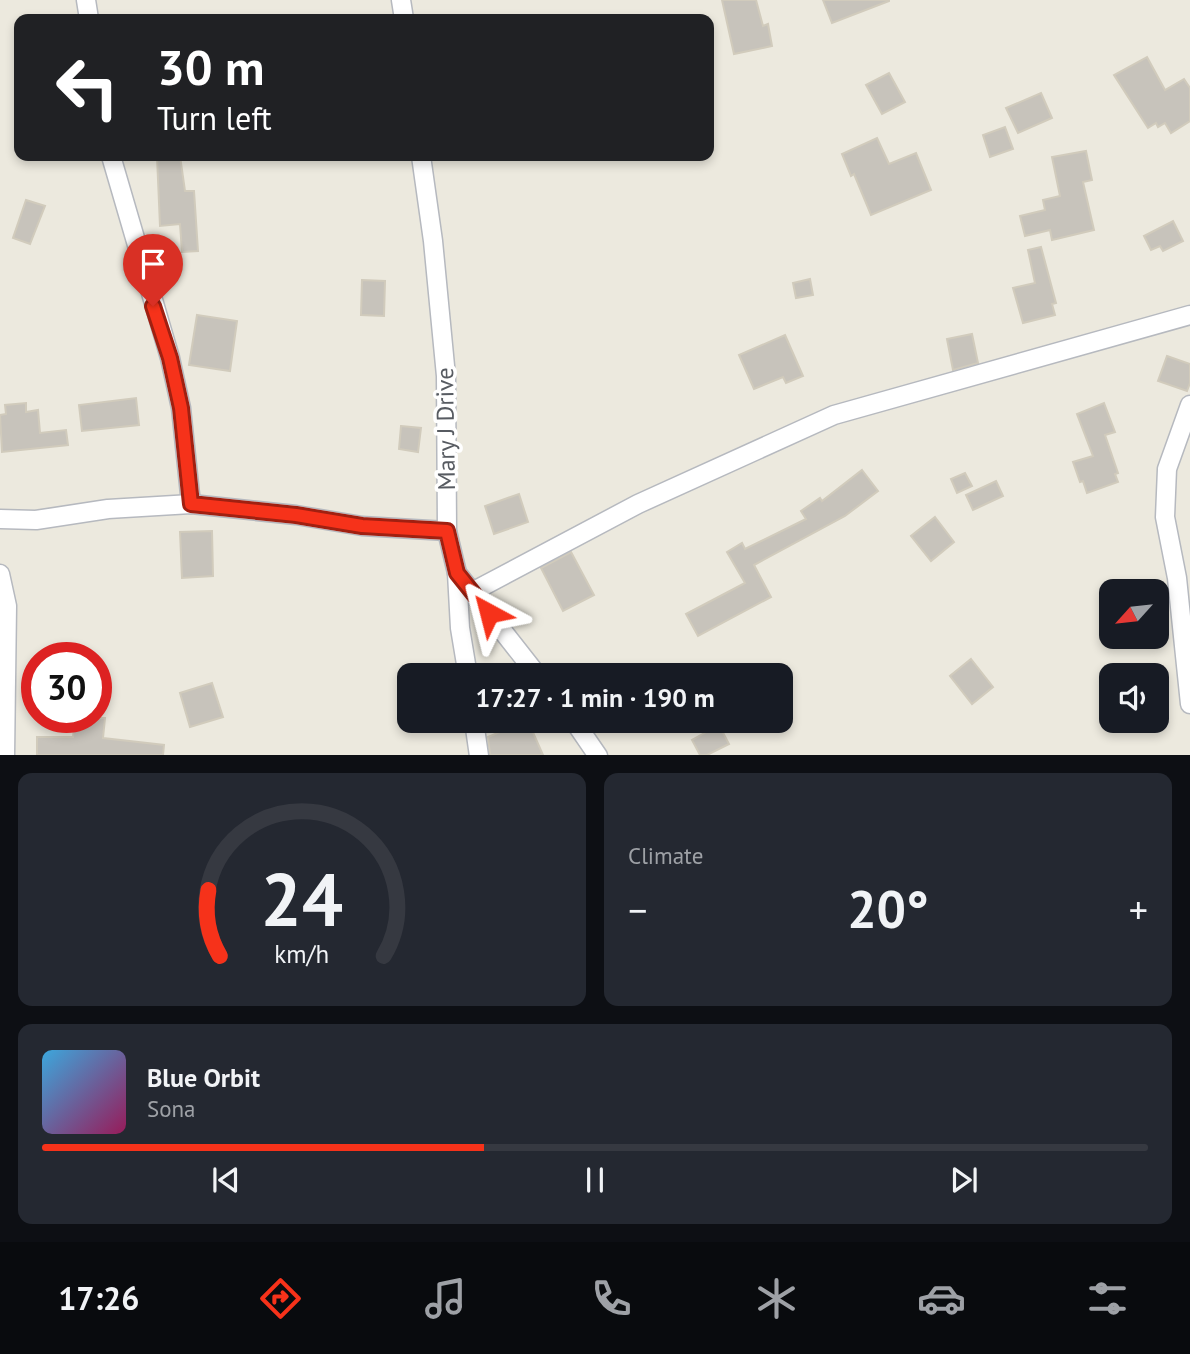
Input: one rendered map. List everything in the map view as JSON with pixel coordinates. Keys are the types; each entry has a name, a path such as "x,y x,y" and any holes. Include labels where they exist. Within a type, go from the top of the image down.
{"street":[{"path":"112,161 173,370 181,408 191,504"},
{"name":"Mary J Drive","path":"422,161 433,241 446,376 447,531 457,573 528,663"},
{"path":"472,592 638,504 834,415 1190,315"},
{"path":"1190,405 1167,469 1165,517 1177,578 1190,704"},
{"path":"0,519 36,520 108,509 191,504 284,513 362,526 447,531"},
{"path":"457,573 460,628 466,663"},
{"path":"0,574 7,606 5,755"},
{"path":"476,733 479,755"},
{"path":"582,733 598,755"}],"building":[{"path":"722,0 756,0 763,26 768,24 772,46 734,54"},
{"path":"823,0 889,0 889,1 832,23"},
{"path":"1147,57 1165,90 1184,79 1190,88 1190,121 1171,133 1165,123 1158,127 1156,123 1148,128 1114,75"},
{"path":"889,73 905,102 882,114 866,85"},
{"path":"1041,93 1052,118 1018,133 1006,108"},
{"path":"1005,127 1013,149 990,157 983,135"},
{"path":"877,138 889,164 916,153 931,190 871,215 854,174 851,176 842,154"},
{"path":"1086,151 1092,180 1083,182 1094,230 1052,240 1050,230 1025,236 1020,216 1045,210 1043,200 1060,196 1052,157"},
{"path":"157,161 181,161 185,191 194,191 198,251 182,252 180,224 160,226"},
{"path":"26,200 45,206 30,244 13,238"},
{"path":"1173,221 1183,241 1163,251 1160,246 1151,250 1144,236"},
{"path":"1041,247 1056,303 1052,304 1055,315 1023,323 1013,288 1035,283 1028,250"},
{"path":"810,279 813,295 796,298 793,283"},
{"path":"362,280 385,281 384,316 361,315"},
{"path":"197,315 237,321 230,371 189,365"},
{"path":"972,334 978,363 953,370 947,339"},
{"path":"785,335 803,376 786,383 783,377 754,389 739,355"},
{"path":"1167,356 1190,364 1187,391 1158,381"},
{"path":"136,398 139,425 82,431 79,405"},
{"path":"26,403 26,412 38,410 40,433 66,430 68,445 2,452 0,415 6,414 5,405"},
{"path":"1104,403 1115,432 1105,435 1118,473 1115,474 1118,482 1087,493 1073,462 1093,456 1077,414"},
{"path":"401,426 421,428 418,452 399,449"},
{"path":"862,470 878,491 845,516 754,565 771,597 698,636 686,614 745,583 727,552 742,543 745,549 806,519 801,511 820,498 822,501"},
{"path":"965,473 972,486 957,493 951,479"},
{"path":"996,481 1003,496 973,510 966,495"},
{"path":"519,494 528,522 494,534 485,506"},
{"path":"935,517 954,542 931,561 911,536"},
{"path":"212,531 213,576 182,578 180,532"},
{"path":"571,552 594,595 563,611 541,568"},
{"path":"971,659 993,687 972,704 950,676"},
{"path":"212,683 223,717 190,727 180,693"},
{"path":"73,733 104,733 103,738 164,745 163,755 37,755 37,737 73,737"},
{"path":"498,733 533,733 543,755 490,755 488,737"},
{"path":"705,733 723,733 729,744 707,755 700,755 692,740"}],"route":[{"path":"153,306 170,358 181,408 191,504 296,515 362,526 447,531 457,573 489,613"}]}
